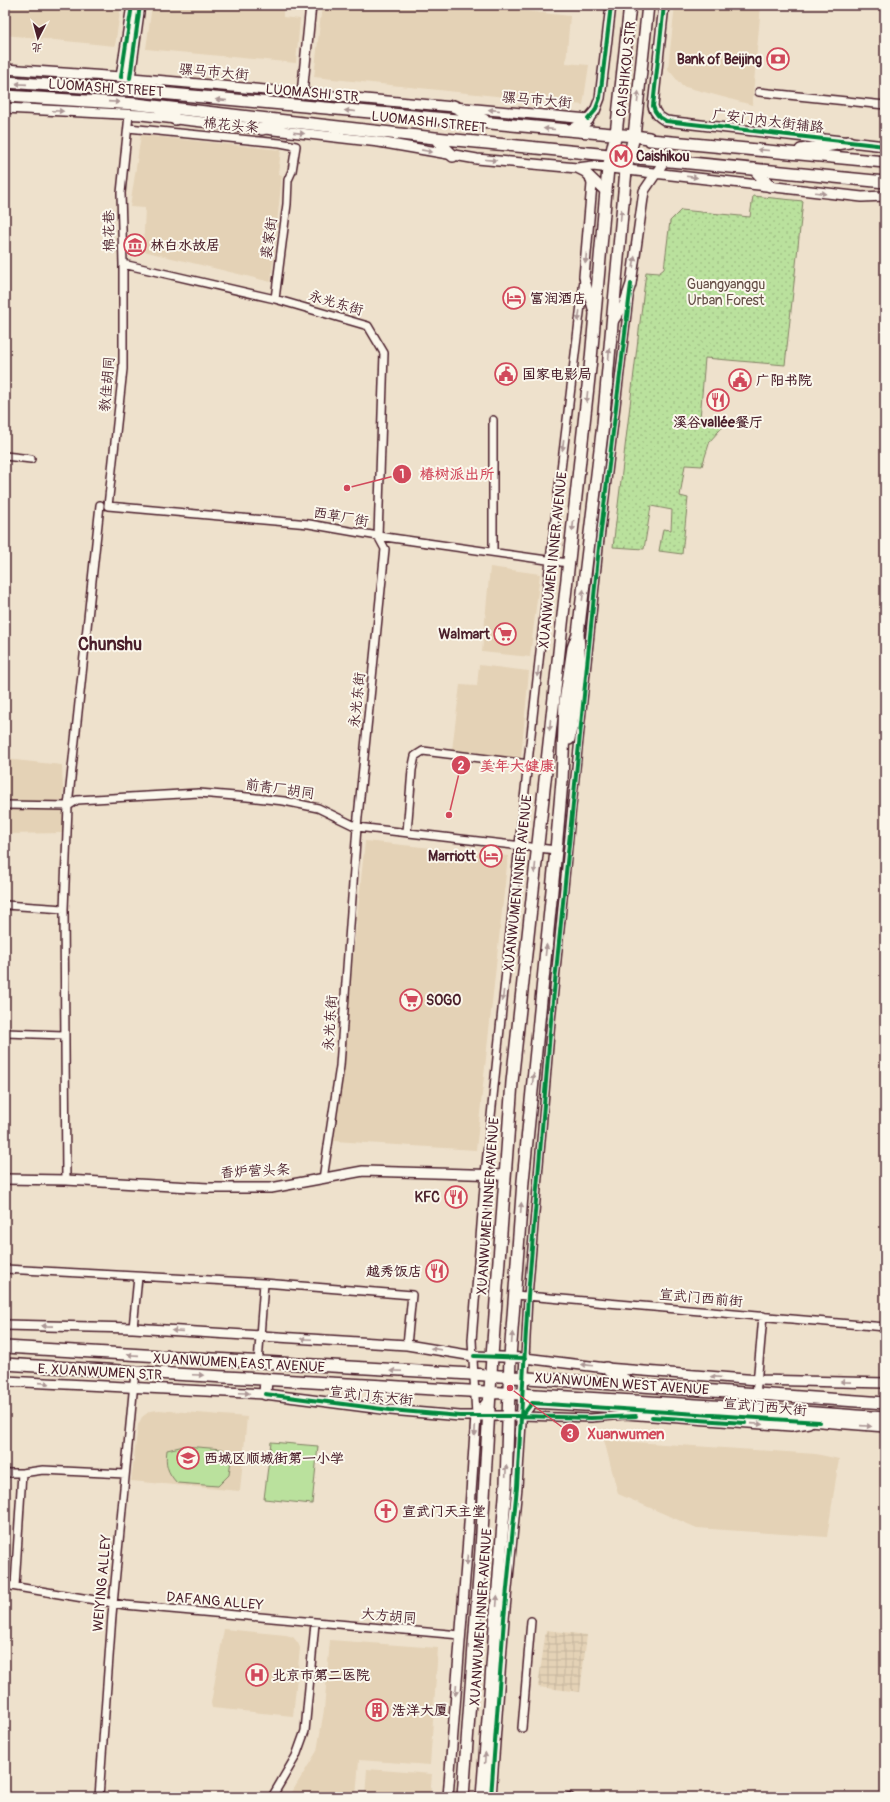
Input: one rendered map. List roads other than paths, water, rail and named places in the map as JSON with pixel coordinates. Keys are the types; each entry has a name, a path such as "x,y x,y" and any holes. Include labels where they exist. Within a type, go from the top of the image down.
{"main road":[{"name":"XUANWUMEN INNER AVENUE","path":"463,1797 490,1416 492,1356 512,1082 594,316 608,168 616,134 630,5"},
{"name":"CAISHIKOU STR","path":"629,156 634,136 648,5"},
{"name":"LUOMASHI STR","path":"5,82 127,90 569,131 616,134 649,138 650,140 784,152"},
{"name":"LUOMASHI STREET","path":"5,96 157,106 435,138 885,182"},
{"path":"157,106 175,119"},
{"path":"453,106 492,124"},
{"path":"569,131 582,125 588,119"},
{"path":"262,128 285,121"},
{"path":"435,138 453,156"},
{"path":"784,152 849,142"},
{"path":"784,152 885,162"},
{"name":"XUANWUMEN INNER AVENUE","path":"482,1797 506,1484 510,1357 524,1174 562,781 565,702 573,648 578,634 601,439 626,170 629,156"},
{"path":"754,169 770,186"},
{"name":"XUANWUMEN EAST AVENUE","path":"5,1347 258,1363"},
{"name":"宣武门东大街","path":"258,1363 491,1376"},
{"name":"XUANWUMEN EAST AVENUE","path":"5,1364 471,1390 491,1394"},
{"path":"606,1368 632,1385"},
{"name":"XUANWUMEN WEST AVENUE","path":"491,1376 885,1403"},
{"path":"265,1394 266,1379"},
{"name":"XUANWUMEN WEST AVENUE","path":"491,1394 510,1392 524,1393 819,1418 885,1418"}],"street":[{"path":"125,78 132,5"},
{"path":"125,78 140,5"},
{"path":"302,94 311,5"},
{"path":"588,119 595,111 600,98 611,5"},
{"name":"广安门内大街辅路","path":"664,5 654,109 660,118 666,121 885,146"},
{"name":"骡马市大街","path":"5,69 453,106 588,119"},
{"path":"759,92 885,105"},
{"path":"5,108 129,114 379,142 453,156 577,168 593,166 862,197 885,196"},
{"name":"棉花巷","path":"129,114 122,193 123,264 275,299"},
{"name":"棉花头条","path":"128,128 280,143 296,146 292,172 288,180"},
{"path":"491,1797 504,1619 524,1393 528,1296 551,1021 579,734 631,284 644,191 665,160"},
{"path":"577,168 585,172 606,192"},
{"path":"650,182 670,174"},
{"path":"448,1797 476,1416 472,1340 485,1174 550,560 584,277 592,184 590,178"},
{"name":"裘家街","path":"275,299 287,204 288,180"},
{"name":"教佳胡同","path":"108,506 123,370 123,264"},
{"path":"584,277 594,316"},
{"path":"611,324 624,305 631,284"},
{"name":"永光东街","path":"275,299 368,326 384,353 378,536 385,550 357,827 340,1066 323,1179"},
{"path":"493,420 494,552"},
{"path":"5,456 31,459"},
{"path":"66,1180 64,909 68,806 100,505"},
{"name":"西草厂街","path":"108,506 309,524 378,536 568,563"},
{"path":"407,832 412,770 415,756 423,751 545,766"},
{"name":"前青厂胡同","path":"68,806 78,800 199,793 284,800 318,808 357,827 556,850"},
{"path":"5,805 68,806"},
{"path":"5,905 64,909"},
{"path":"5,1033 64,1035"},
{"name":"香炉营头条","path":"5,1179 66,1180 208,1188 271,1188 363,1171 505,1175"},
{"path":"5,1269 264,1283 412,1295 407,1344"},
{"path":"132,1328 138,1277"},
{"path":"258,1363 264,1283"},
{"name":"宣武门西前街","path":"515,1295 885,1327"},
{"path":"756,1395 763,1316"},
{"path":"5,1325 132,1328 407,1344 474,1356"},
{"name":"XUANWUMEN WEST AVENUE","path":"474,1356 525,1358 606,1368 758,1380 885,1383"},
{"name":"WEIYING ALLEY","path":"99,1797 113,1604 135,1372"},
{"name":"E. XUANWUMEN STR","path":"5,1381 134,1389 265,1394"},
{"path":"522,1416 532,1403 524,1393"},
{"name":"宣武门东大街","path":"265,1394 390,1410 476,1416 522,1416"},
{"path":"476,1416 491,1394"},
{"name":"宣武门西大街","path":"532,1403 819,1418 885,1427"},
{"name":"宣武门西大街","path":"522,1416 591,1418 625,1415 791,1427 819,1418"},
{"path":"5,1473 22,1473 42,1470 126,1474"},
{"path":"15,1586 22,1473"},
{"path":"464,1592 479,1577"},
{"name":"DAFANG ALLEY","path":"5,1584 113,1604 315,1623"},
{"path":"522,1728 531,1621"},
{"path":"272,1797 296,1756 305,1730 315,1623"},
{"name":"大方胡同","path":"315,1623 460,1635"}],"place":[{"name":"Bank of Beijing","path":"778,59"},
{"name":"Caishikou","path":"621,156"},
{"name":"林白水故居","path":"135,245"},
{"name":"富润酒店","path":"514,298"},
{"name":"国家电影局","path":"506,374"},
{"name":"广阳书院","path":"740,380"},
{"name":"溪谷vallée餐厅","path":"718,400"},
{"name":"椿树派出所","path":"347,488"},
{"name":"Walmart","path":"505,634"},
{"name":"美年大健康","path":"449,815"},
{"name":"Marriott","path":"491,856"},
{"name":"SOGO","path":"411,1000"},
{"name":"KFC","path":"456,1197"},
{"name":"越秀饭店","path":"437,1271"},
{"name":"Xuanwumen","path":"510,1388"},
{"name":"西城区顺城街第一小学","path":"188,1458"},
{"name":"宣武门天主堂","path":"386,1511"},
{"name":"北京市第二医院","path":"257,1675"},
{"name":"浩洋大厦","path":"377,1710"}],"district":[{"name":"Chunshu","path":"110,644"}],"park label":[{"name":"Guangyanggu Urban Forest","path":"726,292"}]}
